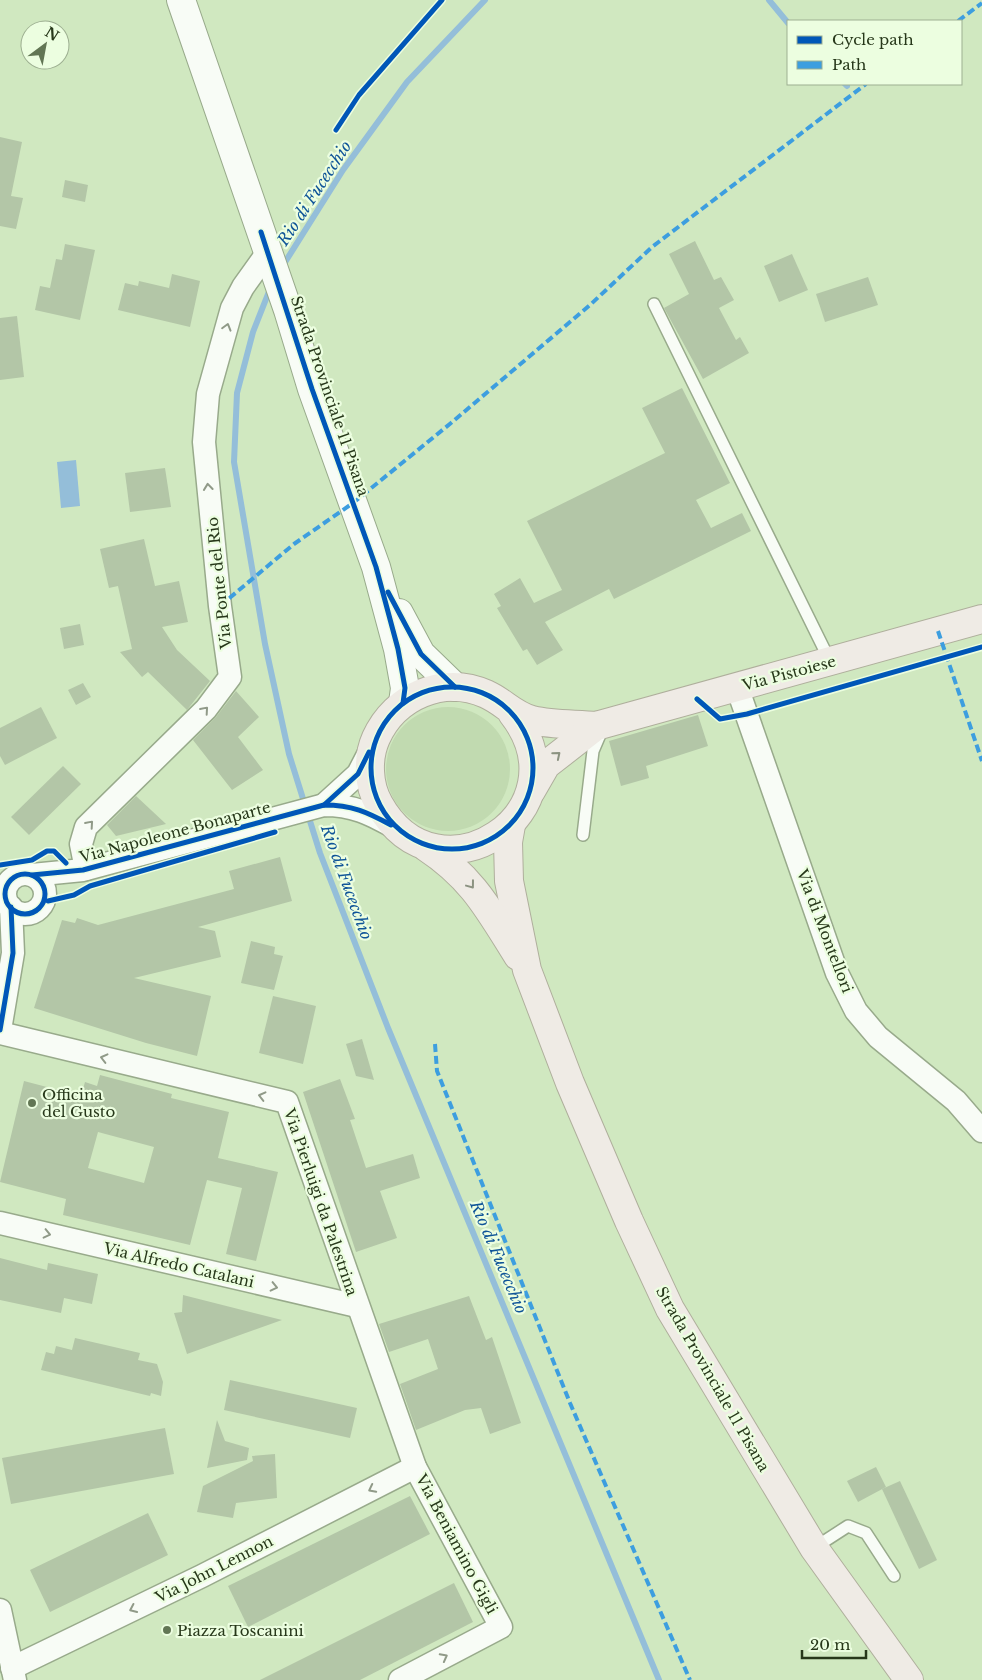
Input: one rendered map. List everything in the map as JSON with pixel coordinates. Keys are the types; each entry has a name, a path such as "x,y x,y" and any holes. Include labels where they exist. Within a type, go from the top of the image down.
{"main road":[{"name":"Strada Provinciale 11 Pisana","path":"181,0 288,310 312,389 376,567 398,649 405,688 403,703"},
{"name":"Strada Provinciale 11 Pisana","path":"376,567 421,654 456,687"},
{"name":"Via Pistoiese","path":"512,713 533,720 601,725 982,619"},
{"path":"456,687 486,694 512,713 521,724 532,751 533,780 530,794 519,816 492,840 468,848 444,849 420,843 397,829 382,811 373,789 370,766 374,744 386,721 403,703 428,690 456,687"},
{"name":"Via Pistoiese","path":"530,794 546,765 601,725"},
{"name":"Strada Provinciale 11 Pisana","path":"511,825 508,842 509,881 527,970 582,1111 629,1221 670,1309 814,1548 909,1680"},
{"name":"Strada Provinciale 11 Pisana","path":"420,843 450,863 467,879 527,970"}],"street":[{"name":"Via Ponte del Rio","path":"85,870 81,844 86,827 206,709 230,677 220,606 204,442 208,394 232,308 264,242"},
{"name":"Via di Montellori","path":"737,687 838,973 856,1011 878,1037 956,1101 982,1130"},
{"name":"Via Napoleone Bonaparte","path":"324,805 358,774 374,744"},
{"name":"Via Napoleone Bonaparte","path":"17,876 85,870 324,805 346,805 368,813 397,829"},
{"name":"Via Napoleone Bonaparte","path":"13,953 28,920 38,908 85,870"},
{"path":"0,1031 13,953 6,903 7,886 17,876 38,878 44,888 44,900 38,908 23,913 6,903"},
{"name":"Via Pierluigi da Palestrina","path":"0,1031 287,1102 415,1467"},
{"name":"Via Alfredo Catalani","path":"0,1223 357,1306"},
{"name":"Via John Lennon","path":"14,1674 415,1467"},
{"name":"Via Beniamino Gigli","path":"400,1680 501,1627 415,1467"},
{"path":"0,1610 2,1634 14,1674"}],"lane":[{"path":"654,304 830,662"},
{"path":"583,835 593,751 601,725"},
{"path":"814,1548 848,1526 866,1533 894,1576"}],"green space":[{"path":"448,707 472,712 483,717 492,725 500,734 505,745 510,769 505,793 500,804 492,813 483,821 472,826 448,831 424,826 413,821 404,813 396,804 391,793 386,769 391,745 396,734 404,725 413,717 424,712"}],"water":[{"path":"76,460 80,506 61,508 57,462"}],"building":[{"path":"0,137 22,142 11,196 23,198 16,229 0,226"},
{"path":"65,180 88,185 85,202 62,197"},
{"path":"695,241 714,280 721,277 734,300 719,308 736,340 740,337 749,353 703,379 664,308 689,294 669,254"},
{"path":"65,244 95,250 80,320 35,310 40,286 50,288 56,259 62,260"},
{"path":"792,254 808,290 779,302 764,266"},
{"path":"172,274 200,281 190,327 118,310 125,283 138,286 139,281 169,288"},
{"path":"868,277 878,305 825,322 816,294"},
{"path":"17,316 24,377 0,380 0,318"},
{"path":"682,388 730,483 696,500 711,528 742,513 751,531 614,599 609,589 545,622 563,650 537,665 527,649 523,651 497,608 501,606 494,594 520,578 534,603 562,590 527,521 665,453 642,408"},
{"path":"165,468 171,507 130,512 125,473"},
{"path":"144,539 155,586 179,581 188,622 162,627 177,650 210,681 187,710 148,672 142,677 120,652 132,649 118,586 109,588 100,549"},
{"path":"80,624 84,645 64,649 60,628"},
{"path":"83,683 91,697 76,705 68,690"},
{"path":"236,691 259,717 238,737 263,770 232,790 193,740 216,717"},
{"path":"41,707 57,738 5,765 0,756 0,728"},
{"path":"698,715 708,746 646,766 649,778 621,786 609,741"},
{"path":"63,766 81,784 29,835 11,817"},
{"path":"136,796 166,824 116,836 107,825"},
{"path":"280,857 292,901 198,927 215,931 221,957 134,978 211,996 197,1056 146,1043 34,1008 62,920 75,923 77,918 98,925 234,889 229,871"},
{"path":"251,941 275,947 274,954 283,956 274,990 241,983"},
{"path":"273,996 316,1006 303,1064 259,1053"},
{"path":"362,1039 374,1080 356,1076 346,1044"},
{"path":"100,1075 172,1094 171,1098 229,1112 218,1158 278,1172 256,1261 226,1254 242,1188 207,1180 190,1245 63,1215 66,1199 0,1182 24,1081 81,1096 85,1082 97,1086","holes":["98,1132 154,1147 144,1183 88,1168"]},
{"path":"340,1079 355,1119 350,1120 366,1168 413,1154 420,1178 380,1191 397,1238 356,1252 303,1092"},
{"path":"0,1258 47,1270 48,1263 98,1274 92,1304 64,1298 61,1313 0,1300"},
{"path":"183,1295 282,1320 187,1354 174,1313 182,1312"},
{"path":"469,1296 486,1340 492,1337 521,1423 490,1434 481,1408 465,1410 416,1430 400,1384 438,1369 428,1339 389,1352 379,1324"},
{"path":"75,1338 140,1353 138,1360 157,1364 163,1382 161,1396 151,1393 150,1396 41,1370 46,1352 54,1354 56,1346 72,1350"},
{"path":"230,1380 357,1408 350,1438 224,1410"},
{"path":"217,1420 225,1441 249,1448 247,1460 207,1468"},
{"path":"165,1428 174,1474 11,1504 2,1458"},
{"path":"275,1454 277,1498 236,1503 233,1518 197,1512 203,1486 253,1461 252,1456"},
{"path":"876,1467 886,1487 858,1502 847,1481"},
{"path":"900,1481 937,1560 919,1569 882,1489"},
{"path":"410,1496 430,1534 248,1627 228,1586"},
{"path":"148,1513 168,1555 50,1612 30,1570"},
{"path":"454,1583 473,1622 360,1680 260,1680"}],"waterway":[{"name":"Rio di Fucecchio","path":"282,267 343,170 407,82 485,0"},
{"path":"769,0 787,22"},
{"name":"Rio di Fucecchio","path":"270,289 253,332 237,393 234,462 265,644 289,754 320,853 388,1028 659,1680"}],"marked path":[{"path":"959,20 982,3"},
{"path":"220,606 294,544 353,503 451,423 590,305 652,247 865,85"},
{"path":"938,631 982,761"},
{"path":"435,1044 437,1071 570,1403 690,1680"}],"cycle path":[{"path":"336,130 359,95 442,0"},
{"path":"261,232 312,389 376,567 398,649 405,688 403,703"},
{"path":"388,592 421,654 455,687"},
{"path":"697,699 720,719 747,714 982,647"},
{"path":"460,687 476,690 490,696 510,710 520,723 530,744 533,768 530,792 520,813 510,826 497,836 476,846 444,849 428,846 414,840 400,831 389,820 374,792 371,760 374,744 380,730 389,716 400,705 428,690 460,687"},
{"path":"324,805 358,774 369,752"},
{"path":"32,875 83,870 324,805 343,806 359,810 391,825"},
{"path":"48,901 74,895 90,886 275,832"},
{"path":"0,865 32,860 47,851 54,851 66,863"},
{"path":"25,874 39,880 45,894 39,908 25,914 11,908 5,894 11,880 25,874"},
{"path":"0,1030 13,953 11,907"}],"place":[{"name":"Officina del Gusto","path":"32,1103"},
{"name":"Piazza Toscanini","path":"167,1630"}]}
